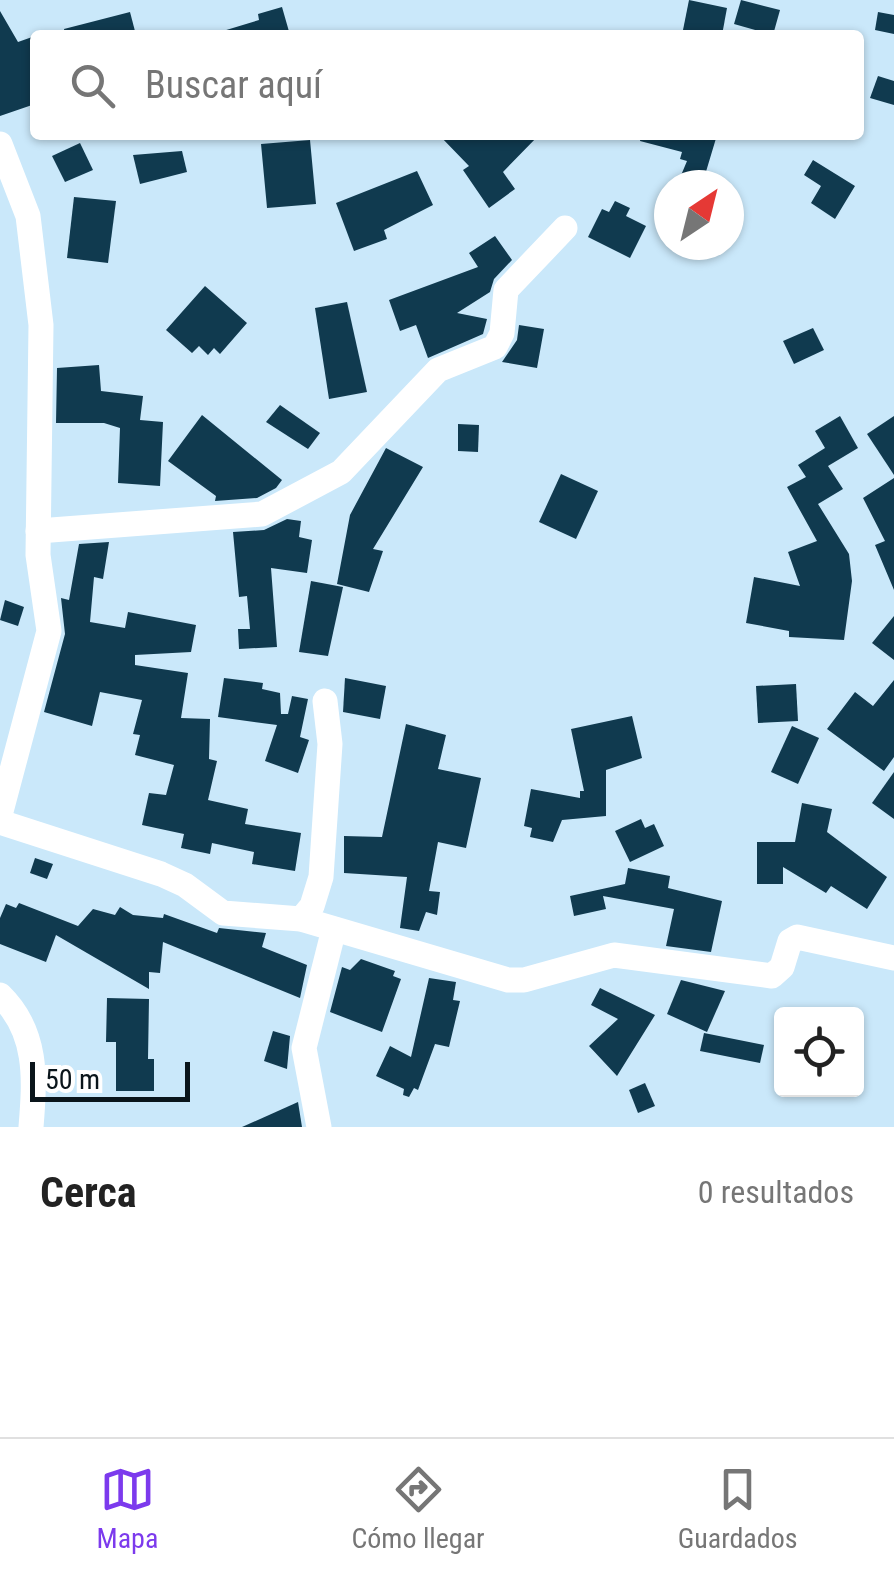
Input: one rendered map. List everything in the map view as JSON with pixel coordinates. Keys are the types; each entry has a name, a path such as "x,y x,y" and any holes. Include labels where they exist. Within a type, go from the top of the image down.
{"street":[{"path":"0,144 28,216 41,325 38,531 50,631 0,819 161,874 186,885 223,913 300,918 508,980 524,980 614,955 772,976 782,967 790,941 797,937 894,958"},
{"path":"38,531 262,514 316,489 357,458 438,370 495,347 502,333 506,290 565,228"},
{"path":"300,918 312,906 322,877 330,744 326,701"},
{"path":"320,1127 304,1048 334,928"},
{"path":"0,994 19,1017 34,1060 31,1127"}],"building":[{"path":"689,0 727,8 723,30 683,30"},
{"path":"741,0 780,10 774,30 734,24"},
{"path":"282,7 289,30 226,30 259,20 258,14"},
{"path":"0,11 18,42 30,38 30,106 0,116"},
{"path":"130,12 135,30 64,30"},
{"path":"878,12 894,15 894,34 875,30"},
{"path":"878,76 894,81 894,105 870,98"},
{"path":"310,140 316,204 267,208 261,144"},
{"path":"444,140 534,140 503,172 515,189 489,208 463,170 469,166"},
{"path":"640,140 716,140 706,170 683,170 687,161 680,159 682,152"},
{"path":"80,143 93,170 65,182 52,156"},
{"path":"182,151 187,172 140,184 133,155"},
{"path":"813,160 855,186 835,219 811,203 821,186 804,175"},
{"path":"417,171 433,205 384,230 387,239 354,251 336,203"},
{"path":"74,197 116,201 108,263 67,258"},
{"path":"615,201 630,208 626,216 646,226 630,258 588,237 602,209 609,212"},
{"path":"495,236 512,260 494,279 490,292 457,313 487,319 483,334 428,358 416,325 400,331 389,300 478,267 469,253"},
{"path":"205,286 247,323 220,354 214,348 208,355 199,346 192,353 166,330"},
{"path":"347,302 367,392 329,399 315,308"},
{"path":"519,325 544,329 537,368 502,362 517,340"},
{"path":"813,328 824,350 794,364 783,341"},
{"path":"99,365 101,391 143,396 140,420 163,422 160,486 118,483 120,428 104,423 56,423 57,368"},
{"path":"280,405 320,433 308,449 266,422"},
{"path":"202,415 282,480 276,488 257,498 215,501 216,496 168,461"},
{"path":"840,416 858,448 828,466 843,489 818,504 849,554 852,581 844,640 789,637 789,631 746,623 754,577 800,586 788,552 817,541 787,487 806,477 798,465 825,448 815,431"},
{"path":"894,416 894,475 867,434"},
{"path":"458,424 479,425 478,452 458,451"},
{"path":"386,448 423,467 373,549 383,551 369,592 337,584 350,515"},
{"path":"561,474 598,491 576,539 539,522"},
{"path":"894,478 894,590 875,545 885,541 863,498"},
{"path":"287,519 301,521 299,537 312,540 307,573 271,568 277,647 239,649 238,629 250,629 247,596 239,597 233,532 264,530"},
{"path":"109,542 103,579 94,577 90,622 125,628 128,612 196,625 191,652 135,655 135,665 188,673 181,718 210,719 209,759 217,761 208,800 248,809 245,824 301,833 295,871 252,864 254,852 212,843 210,854 181,848 184,834 142,825 149,793 166,795 174,765 135,755 140,735 133,734 142,700 100,692 92,726 44,712 65,634 61,598 69,600 79,544"},
{"path":"311,581 343,587 328,656 299,652"},
{"path":"5,600 24,607 18,626 0,620"},
{"path":"894,616 894,660 872,643"},
{"path":"224,678 263,683 262,689 280,693 281,714 288,714 292,696 308,699 300,737 309,740 298,773 265,761 277,725 218,717"},
{"path":"345,678 386,686 380,719 343,712"},
{"path":"894,680 894,757 884,771 827,729 855,692 873,706"},
{"path":"796,684 798,721 758,723 756,686"},
{"path":"632,716 642,758 606,770 606,816 562,820 553,842 530,837 532,828 524,826 531,789 580,798 580,791 584,791 571,729"},
{"path":"406,724 446,735 438,769 481,778 466,848 438,842 429,891 440,892 437,915 426,912 419,931 400,928 407,877 344,873 344,836 382,837"},
{"path":"792,726 819,738 798,784 771,772"},
{"path":"894,772 894,819 872,803"},
{"path":"802,803 832,809 827,832 887,877 867,909 831,886 826,893 783,867 783,884 757,884 757,842 795,842"},
{"path":"641,819 645,828 654,824 664,846 630,862 615,831"},
{"path":"35,858 53,864 47,879 30,873"},
{"path":"628,868 670,876 668,888 722,901 711,952 666,946 674,909 603,896 606,909 574,916 570,896 625,884"},
{"path":"19,903 78,926 93,909 115,915 120,907 133,915 163,918 164,914 217,933 219,928 266,933 262,947 307,965 300,998 163,942 160,973 149,972 149,989 56,935 46,962 0,944 0,918 6,904 16,908"},
{"path":"361,959 395,971 393,976 401,979 382,1032 330,1012 342,967 350,970"},
{"path":"429,978 456,982 453,1000 460,1001 449,1047 435,1044 418,1090 414,1088 409,1097 403,1095 404,1089 376,1076 390,1046 411,1057"},
{"path":"681,980 725,991 707,1032 667,1014"},
{"path":"600,988 655,1015 617,1076 589,1046 618,1019 591,1005"},
{"path":"107,998 149,999 148,1059 154,1059 154,1091 116,1091 116,1042 106,1042"},
{"path":"273,1031 290,1036 287,1069 264,1061"},
{"path":"704,1033 764,1045 760,1063 700,1051"},
{"path":"645,1083 655,1106 638,1113 629,1090"},
{"path":"298,1102 302,1127 242,1127"}]}
